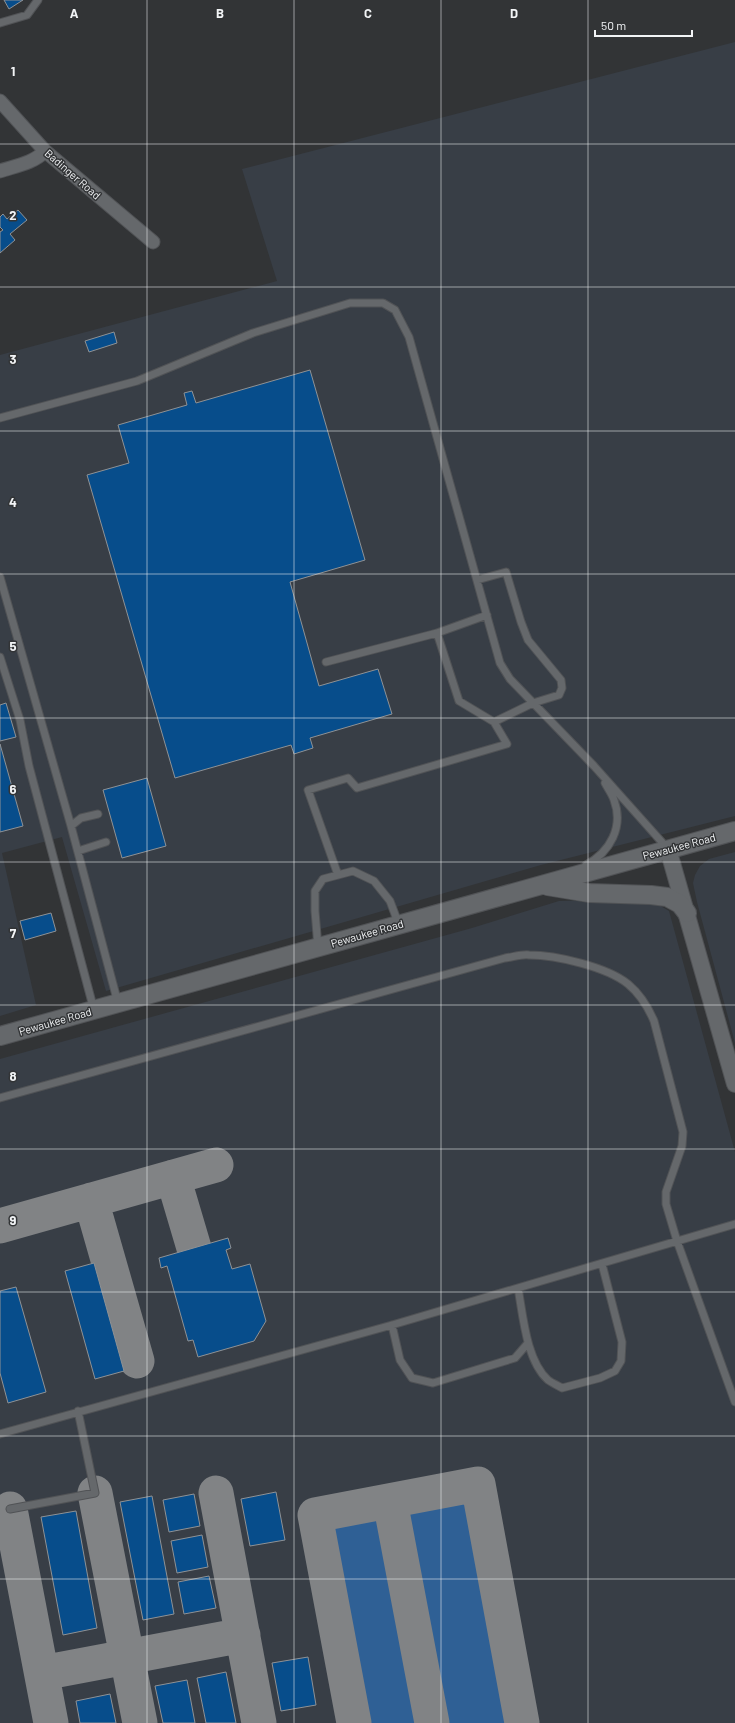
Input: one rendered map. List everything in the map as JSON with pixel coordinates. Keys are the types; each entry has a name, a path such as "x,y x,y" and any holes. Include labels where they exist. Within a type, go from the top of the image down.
{"main road":[{"name":"Pewaukee Road","path":"0,1036 735,831"},
{"path":"548,883 589,893 667,897 680,904 687,913"}],"street":[{"name":"Badinger Road","path":"0,101 45,152 152,242"},
{"path":"0,171 28,162 41,156 45,152"},
{"path":"668,849 731,1052 735,1084"}],"lane":[{"path":"0,23 27,15 38,0"},
{"path":"0,418 137,381 254,333 350,303 383,303 396,310 409,337 500,663 510,679 594,766 668,849"},
{"path":"477,580 506,572 528,640 561,680 562,688 559,695 534,703 494,722"},
{"path":"0,578 78,851 118,1003"},
{"path":"326,662 437,633 487,615"},
{"path":"338,875 308,790 348,778 357,788 507,744 494,722 459,701 437,633"},
{"path":"0,657 20,720 29,766 94,1010"},
{"path":"548,883 594,861 608,847 616,833 618,814 614,799 594,766"},
{"path":"71,826 81,818 98,814"},
{"path":"78,851 106,842"},
{"path":"318,947 315,891 322,879 353,871 374,881 390,901 399,925"},
{"path":"0,1098 505,958 529,954 557,958 614,974 628,984 647,1006 654,1022 683,1132 682,1146 666,1192 666,1204 677,1242 735,1402"},
{"path":"0,1434 78,1411 392,1325 735,1224"},
{"path":"518,1288 528,1343 538,1366 548,1379 562,1388 600,1378 615,1371 621,1360 622,1342 602,1264"},
{"path":"392,1325 400,1360 412,1378 433,1383 515,1358 528,1343"},
{"path":"10,1510 95,1493 78,1411"}],"shaded area":[{"path":"735,42 735,816 541,865 106,991 62,837 2,853 36,1005 0,1016 0,355 277,281 242,169"},
{"path":"735,852 735,1043 693,883 700,866 709,859"},
{"path":"631,899 652,901 669,911 735,1152 735,1723 0,1723 0,1059 472,928 559,901"},
{"path":"456,1496 465,1499 470,1507 512,1723 440,1723 400,1517 402,1511 412,1503"},
{"path":"373,1512 381,1515 386,1523 424,1723 362,1723 325,1531 328,1525 339,1518"}],"building":[{"path":"4,0 23,0 9,9"},
{"path":"18,210 27,220 10,234 15,240 0,253 0,232 3,230 0,227 0,217 3,214 7,219"},
{"path":"114,332 117,343 89,352 85,341"},
{"path":"310,370 365,560 290,582 319,686 378,669 392,714 310,738 313,748 294,754 291,745 175,778 87,475 129,463 118,425 187,405 184,393 192,391 196,403"},
{"path":"6,703 16,737 0,741 0,705"},
{"path":"0,744 23,826 0,832"},
{"path":"147,778 166,846 122,858 103,790"},
{"path":"51,913 56,931 25,940 20,921"},
{"path":"228,1238 231,1248 226,1250 232,1269 250,1264 266,1321 254,1341 198,1357 193,1340 188,1341 167,1266 161,1268 159,1258"},
{"path":"94,1263 124,1371 95,1379 65,1271"},
{"path":"16,1287 46,1392 8,1403 0,1373 0,1291"},
{"path":"276,1492 285,1540 250,1546 241,1499"},
{"path":"194,1494 200,1526 169,1532 163,1500"},
{"path":"152,1496 174,1614 143,1620 120,1502"},
{"path":"76,1511 97,1628 63,1635 41,1517"},
{"path":"202,1535 208,1567 177,1573 171,1541"},
{"path":"209,1576 216,1608 184,1614 178,1582"},
{"path":"308,1657 316,1705 281,1711 272,1663"},
{"path":"226,1672 236,1723 206,1723 197,1678"},
{"path":"187,1680 195,1723 163,1723 155,1686"},
{"path":"110,1694 116,1723 80,1723 76,1701"}],"taxiway":[{"path":"0,1226 216,1165"},
{"path":"173,1177 194,1248"},
{"path":"91,1200 137,1361"},
{"path":"354,1723 315,1515 478,1484 522,1723"},
{"path":"95,1493 140,1723"},
{"path":"216,1493 259,1723"},
{"path":"390,1501 432,1723"},
{"path":"10,1509 51,1723"},
{"path":"42,1673 243,1635"}]}
